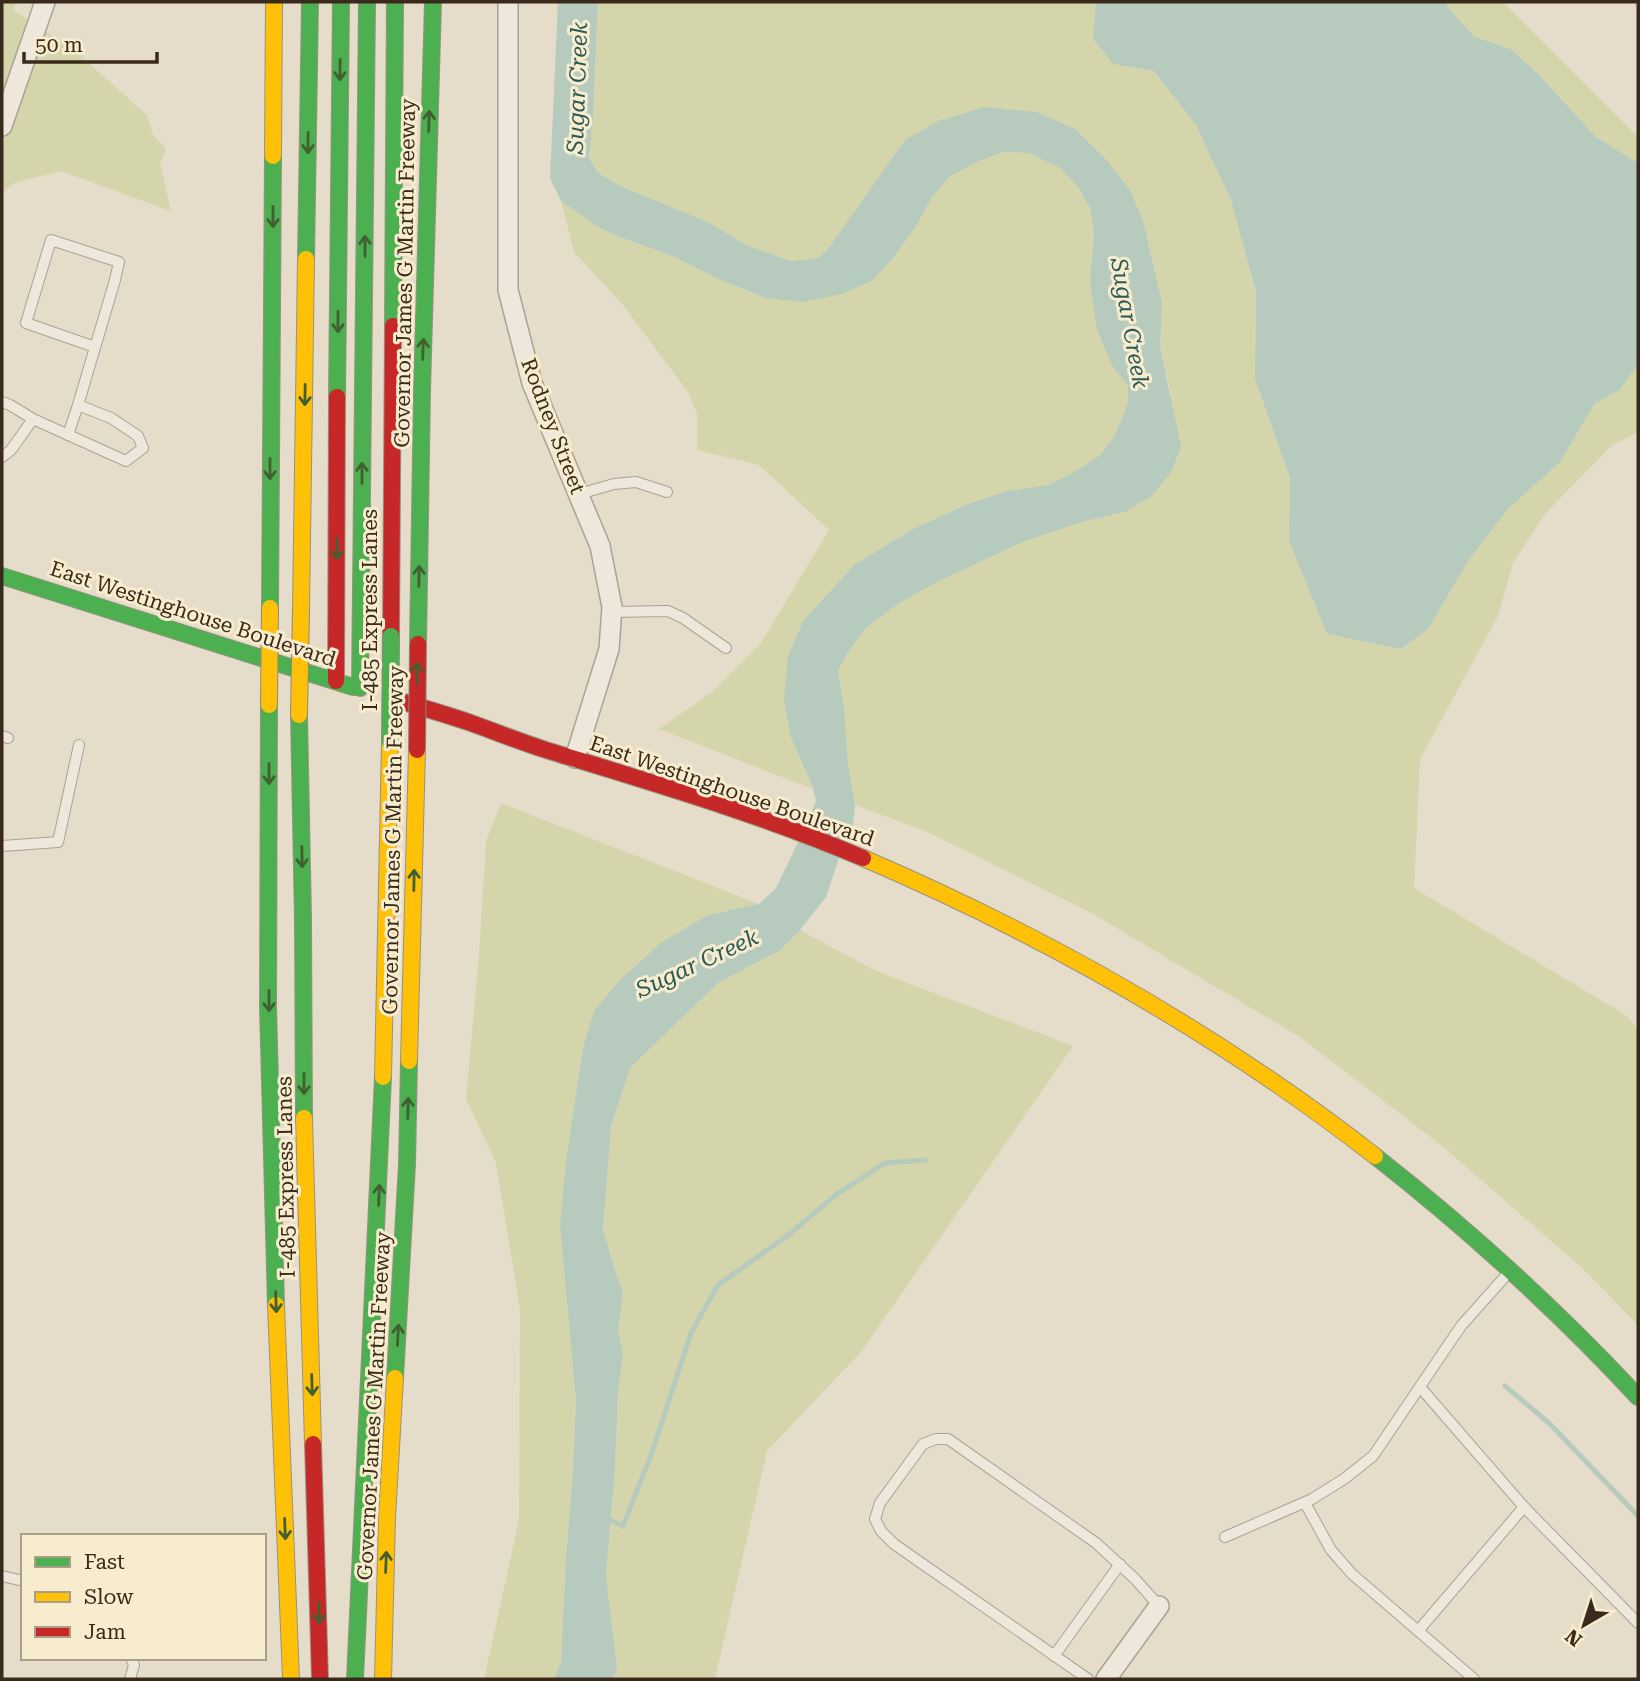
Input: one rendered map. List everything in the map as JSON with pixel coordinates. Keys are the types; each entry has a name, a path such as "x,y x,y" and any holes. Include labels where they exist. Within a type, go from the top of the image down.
{"main road":[{"path":"274,2 269,1020 273,1233 291,1679"},
{"name":"I-485 Express Lanes","path":"310,2 299,715 304,1110 320,1679"},
{"path":"336,681 341,2"},
{"path":"360,688 367,2"},
{"name":"I-485 Express Lanes","path":"355,1679 381,1140 387,935 395,2"},
{"name":"Governor James G Martin Freeway","path":"383,1679 387,1518 407,1164 422,390 433,2"},
{"name":"East Westinghouse Boulevard","path":"2,576 360,688 756,817 827,844 958,901 1055,949 1131,990 1230,1051 1318,1111 1415,1187 1510,1270 1608,1364 1638,1397"},
{"path":"293,1264 304,1110"},
{"path":"281,1431 291,1291"}],"street":[{"path":"2,127 45,2"},
{"name":"Rodney Street","path":"508,2 508,290 532,383 600,546 612,612 609,649 575,758"},
{"path":"1106,1679 1159,1606"}],"lane":[{"path":"68,435 78,405 95,347 119,262 51,240 26,323 95,347"},
{"path":"2,402 126,461 143,448 138,436 111,418 78,405"},
{"path":"2,457 11,450 33,419"},
{"path":"579,494 614,484 636,482 667,492"},
{"path":"612,612 668,611 683,618 726,648"},
{"path":"2,846 58,842 79,745"},
{"path":"1225,1537 1305,1503 1344,1479 1373,1456 1461,1326 1510,1270"},
{"path":"1420,1387 1524,1507 1638,1623"},
{"path":"1088,1679 894,1544 881,1531 875,1519 880,1503 923,1444 936,1439 948,1439 1096,1543 1120,1564 1159,1606"},
{"path":"1305,1503 1331,1550 1352,1574 1474,1679"},
{"path":"1418,1632 1524,1507"},
{"path":"1054,1656 1120,1564"},
{"path":"2,1576 21,1581"},
{"path":"130,1679 134,1665 132,1660"}],"green space":[{"path":"2,2 16,2 13,10 75,51 147,115 153,135 166,149 160,164 171,211 61,171 14,183 2,193"},
{"path":"598,2 1096,2 1094,39 1114,64 1154,71 1196,125 1231,200 1256,292 1255,379 1290,478 1289,541 1327,634 1401,649 1428,629 1470,558 1508,509 1560,462 1595,403 1620,390 1638,364 1638,432 1612,445 1545,514 1513,563 1498,616 1420,759 1414,888 1627,1016 1638,1030 1638,1325 1582,1268 1441,1145 1300,1037 1088,911 923,830 855,805 838,670 866,628 899,603 939,581 1025,541 1085,521 1125,512 1171,393 1160,346 1162,303 1143,220 1130,190 1105,158 1075,129 905,140 827,250 818,258 792,261 748,246 710,223 620,186 597,172 589,158"},
{"path":"1446,2 1503,2 1638,137 1638,163 1596,137 1511,49 1475,37 1448,8"},
{"path":"1004,152 1029,153 1060,168 1078,187 1090,208 1094,232 1090,281 1113,367 1128,386 1128,403 1114,437 1099,456 1048,485 1008,491 967,504 911,530 854,565 803,621 788,656 791,738 813,789 659,729 711,693 761,643 829,530 759,465 697,450 697,413 688,392 623,305 574,252 561,201 614,235 673,256 718,279 766,298 872,281 893,258 915,228 932,197 949,177"},
{"path":"501,803 759,904 708,915 662,942 560,1226 576,1401 561,1662 554,1679 484,1679 519,1520 520,1310 496,1163 466,1099 486,841"},
{"path":"800,930 876,971 1073,1046 861,1352 767,1451 715,1679 613,1679 617,1668 606,1575 623,1353 618,1331 623,1293 603,1229 611,1126 630,1068 718,983 778,951"}],"water":[{"name":"Sugar Creek","path":"558,2 598,2 589,158 597,172 620,186 710,223 748,246 792,261 818,258 827,250 905,140 938,121 985,107 1036,112 1075,129 1105,158 1130,190 1143,220 1162,303 1160,346 1181,447 1172,470 1152,496 1125,512 1085,521 1025,541 939,581 899,603 866,628 838,670 855,805 853,826 844,843 826,897 779,951 718,983 630,1068 611,1126 603,1229 623,1293 618,1331 623,1353 606,1575 617,1668 613,1679 554,1679 561,1662 576,1401 560,1226 566,1162 583,1048 594,1011 620,980 662,942 708,915 759,904 776,888 816,801 791,738 784,699 788,656 803,621 854,565 911,530 967,504 1008,491 1048,485 1099,456 1114,437 1128,403 1128,386 1113,367 1097,330 1090,281 1094,232 1090,208 1078,187 1060,168 1029,153 1004,152 979,161 949,177 932,197 915,228 893,258 872,281 842,294 803,302 766,298 718,279 673,256 614,235 594,224 561,201 550,178"},
{"path":"1096,2 1446,2 1448,8 1475,37 1511,49 1596,137 1638,163 1638,364 1620,390 1595,403 1560,462 1508,509 1470,558 1428,629 1401,649 1327,634 1289,541 1290,478 1255,379 1256,292 1231,200 1196,125 1154,71 1113,64 1093,39"}],"waterway":[{"path":"606,1518 623,1526 651,1455 691,1333 718,1285 787,1236 837,1194 885,1163 925,1160"},
{"path":"1505,1386 1550,1424 1638,1516"}],"traffic: fast":[{"path":"306,259 310,2"},
{"path":"337,397 341,2"},
{"path":"360,688 367,2"},
{"path":"393,326 395,2"},
{"path":"418,644 433,2"},
{"path":"270,608 273,156"},
{"path":"2,576 353,687"},
{"path":"390,742 391,636"},
{"path":"269,705 268,1007 276,1305"},
{"path":"299,715 304,1118"},
{"path":"395,1378 407,1164 409,1061"},
{"path":"355,1679 383,1077"},
{"path":"1375,1156 1511,1271 1638,1397"}],"traffic: slow":[{"path":"273,156 274,2"},
{"path":"301,609 306,259"},
{"path":"269,705 270,608"},
{"path":"299,715 301,609"},
{"path":"383,1077 390,742"},
{"path":"409,1061 417,750"},
{"path":"863,858 998,921 1129,990 1254,1069 1375,1156"},
{"path":"304,1118 313,1444"},
{"path":"276,1305 291,1679"},
{"path":"383,1679 387,1518 395,1378"}],"traffic: jam":[{"path":"391,636 393,326"},
{"path":"336,681 337,397"},
{"path":"417,750 418,644"},
{"path":"400,701 746,813 863,858"},
{"path":"313,1444 320,1679"}]}
